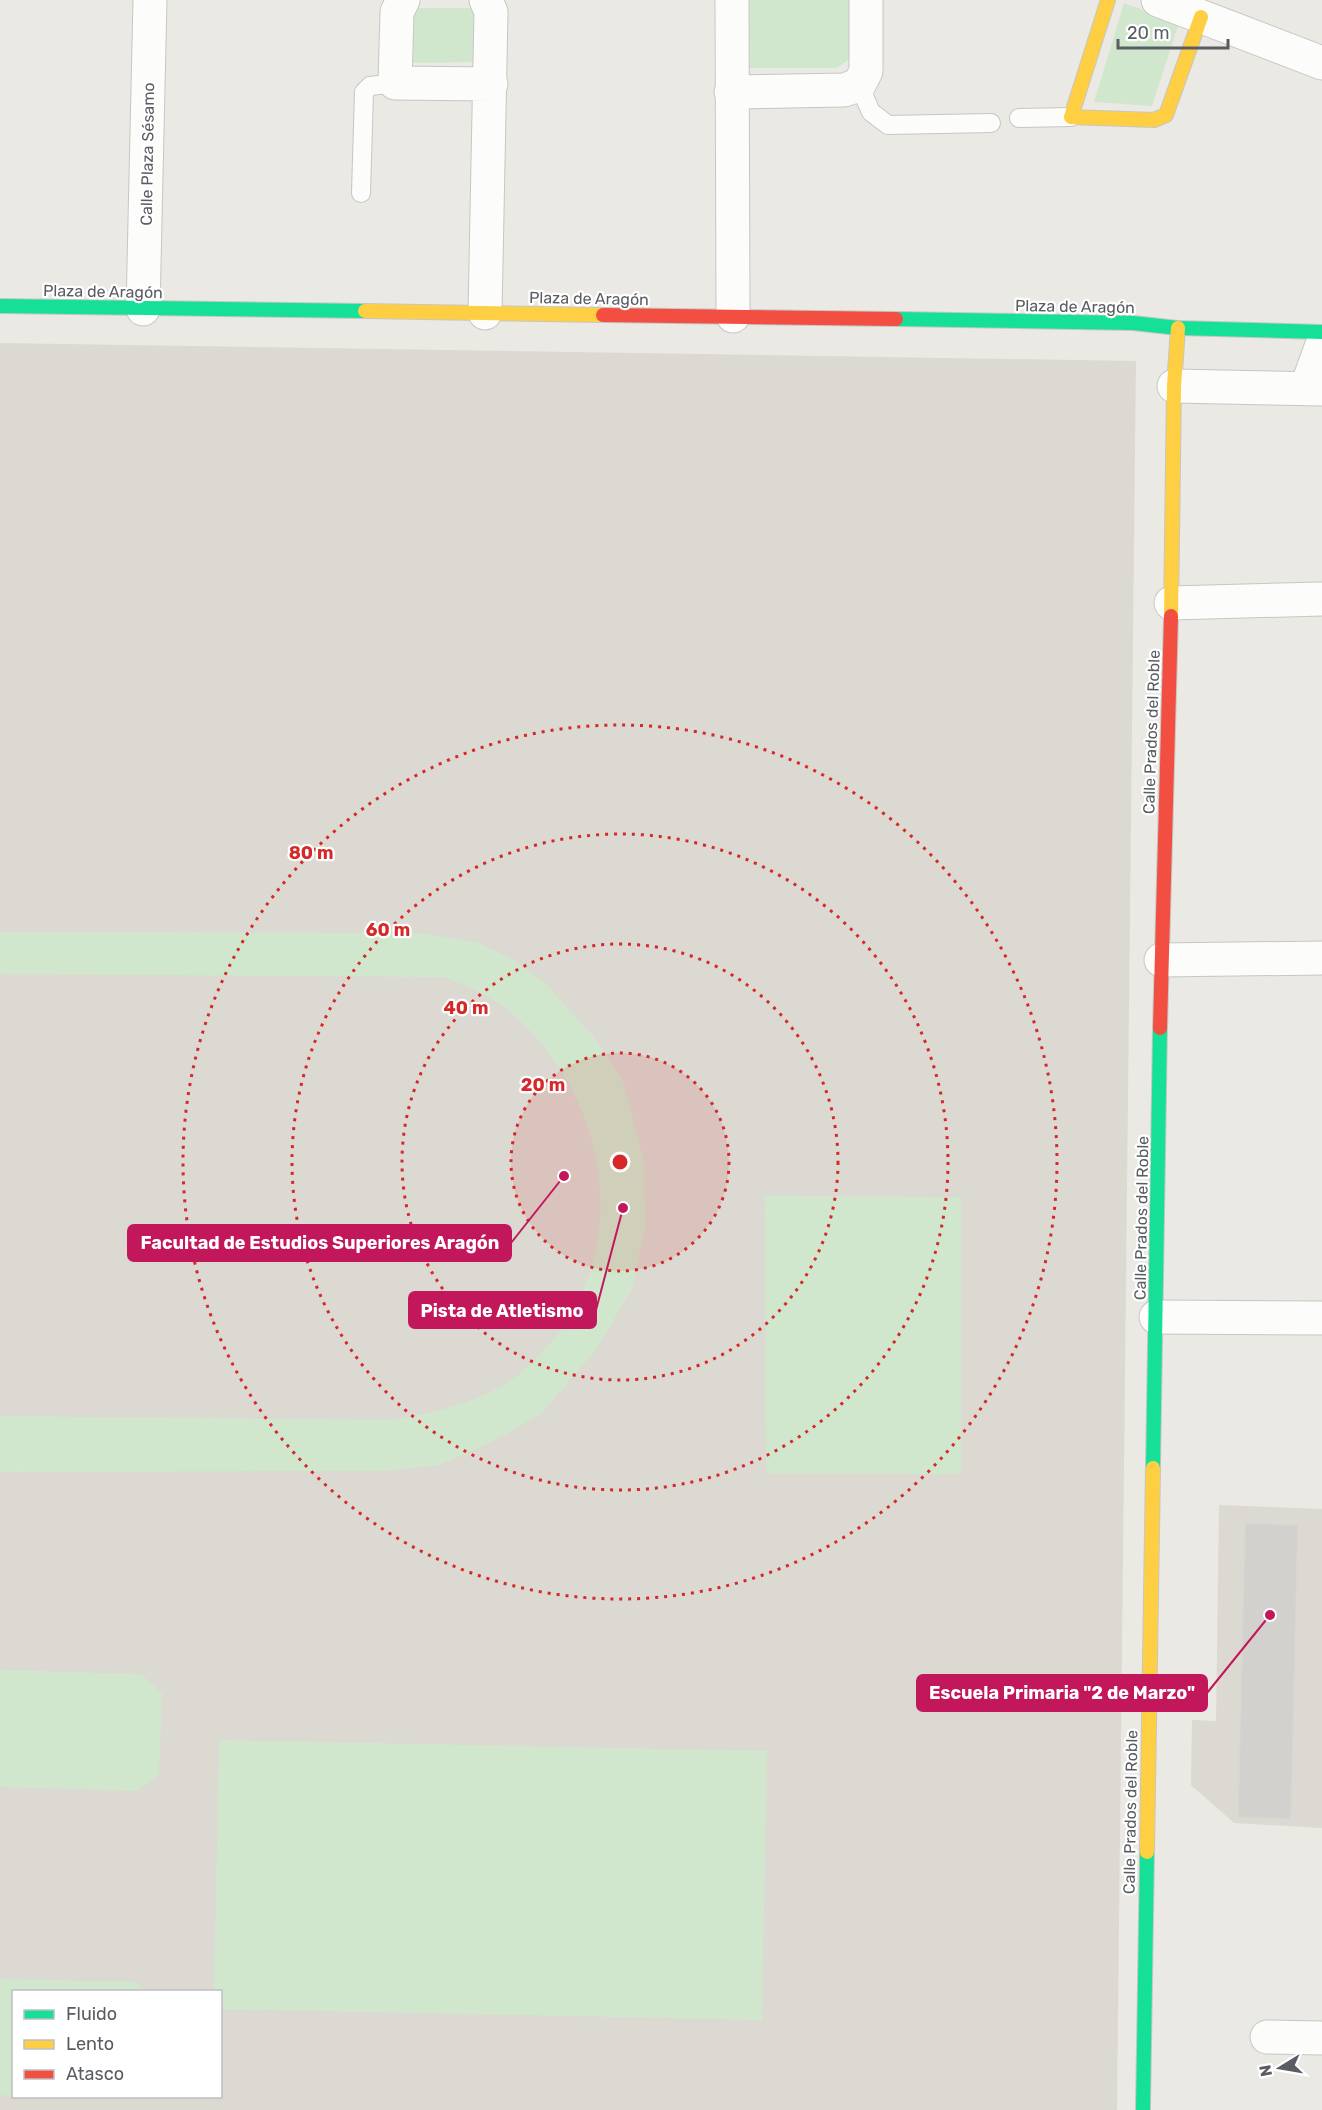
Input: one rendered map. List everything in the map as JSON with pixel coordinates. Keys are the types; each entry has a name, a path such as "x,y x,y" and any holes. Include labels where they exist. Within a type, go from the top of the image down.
{"street":[{"name":"Calle Plaza Sésamo","path":"143,309 150,0"},
{"path":"403,0 397,12 394,83 491,84"},
{"path":"485,313 491,84 491,12 486,0"},
{"path":"732,0 734,316"},
{"path":"731,92 844,90 859,85 866,71 866,0"},
{"path":"1108,0 1071,117 1154,120 1166,115 1201,17"},
{"path":"1158,0 1322,63"},
{"name":"Plaza de Aragón","path":"0,306 1121,323 1178,328 1322,333"},
{"name":"Calle Prados del Roble","path":"1143,2110 1161,960 1171,603 1174,386 1178,328"},
{"path":"1174,386 1314,389 1322,345"},
{"path":"1171,603 1322,599"},
{"path":"1161,960 1322,958"},
{"path":"1156,1317 1322,1318"},
{"path":"1267,2037 1322,2038"}],"lane":[{"path":"361,193 364,92 370,86 394,83"},
{"path":"859,85 871,112 888,125 991,123"},
{"path":"1019,118 1071,117"}],"shaded area":[{"path":"0,343 1136,361 1117,2110 0,2110"},
{"path":"1219,1505 1322,1509 1322,1828 1234,1823 1191,1785 1192,1720 1216,1721"}],"green space":[{"path":"744,0 853,0 853,56 837,68 744,68"},
{"path":"1124,3 1179,23 1152,106 1094,102"},
{"path":"408,8 481,8 482,62 408,63"},
{"path":"0,932 420,933 476,942 512,959 545,983 592,1035 623,1081 644,1163 645,1227 632,1288 598,1347 542,1413 490,1443 439,1465 385,1471 0,1472 0,1416 394,1420 429,1413 479,1397 511,1380 525,1369 561,1330 585,1285 598,1237 600,1188 592,1139 573,1092 545,1048 508,1010 486,995 461,984 444,977 0,974"},
{"path":"765,1196 961,1197 961,1474 766,1474"},
{"path":"0,1670 141,1674 162,1694 159,1774 138,1791 0,1787"},
{"path":"219,1740 767,1751 762,2020 222,2009 222,1990 214,1990"},
{"path":"0,1979 135,1982 145,1990 12,1990 12,2096 0,2095"}],"building":[{"path":"1245,1523 1298,1525 1291,1819 1238,1817"}],"traffic: fast":[{"path":"0,306 365,311"},
{"path":"896,319 1133,323 1178,328 1322,332"},
{"path":"1153,1468 1160,1028"},
{"path":"1143,2110 1147,1852"}],"traffic: slow":[{"path":"1108,0 1071,117 1154,120 1166,115 1201,17"},
{"path":"365,311 603,315"},
{"path":"1171,616 1174,386 1178,328"},
{"path":"1147,1852 1153,1468"}],"traffic: jam":[{"path":"603,315 896,319"},
{"path":"1160,1028 1171,616"}],"place":[{"name":"Facultad de Estudios Superiores Aragón","path":"564,1176"},
{"name":"Pista de Atletismo","path":"623,1208"},
{"name":"Escuela Primaria \"2 de Marzo\"","path":"1270,1615"}]}
